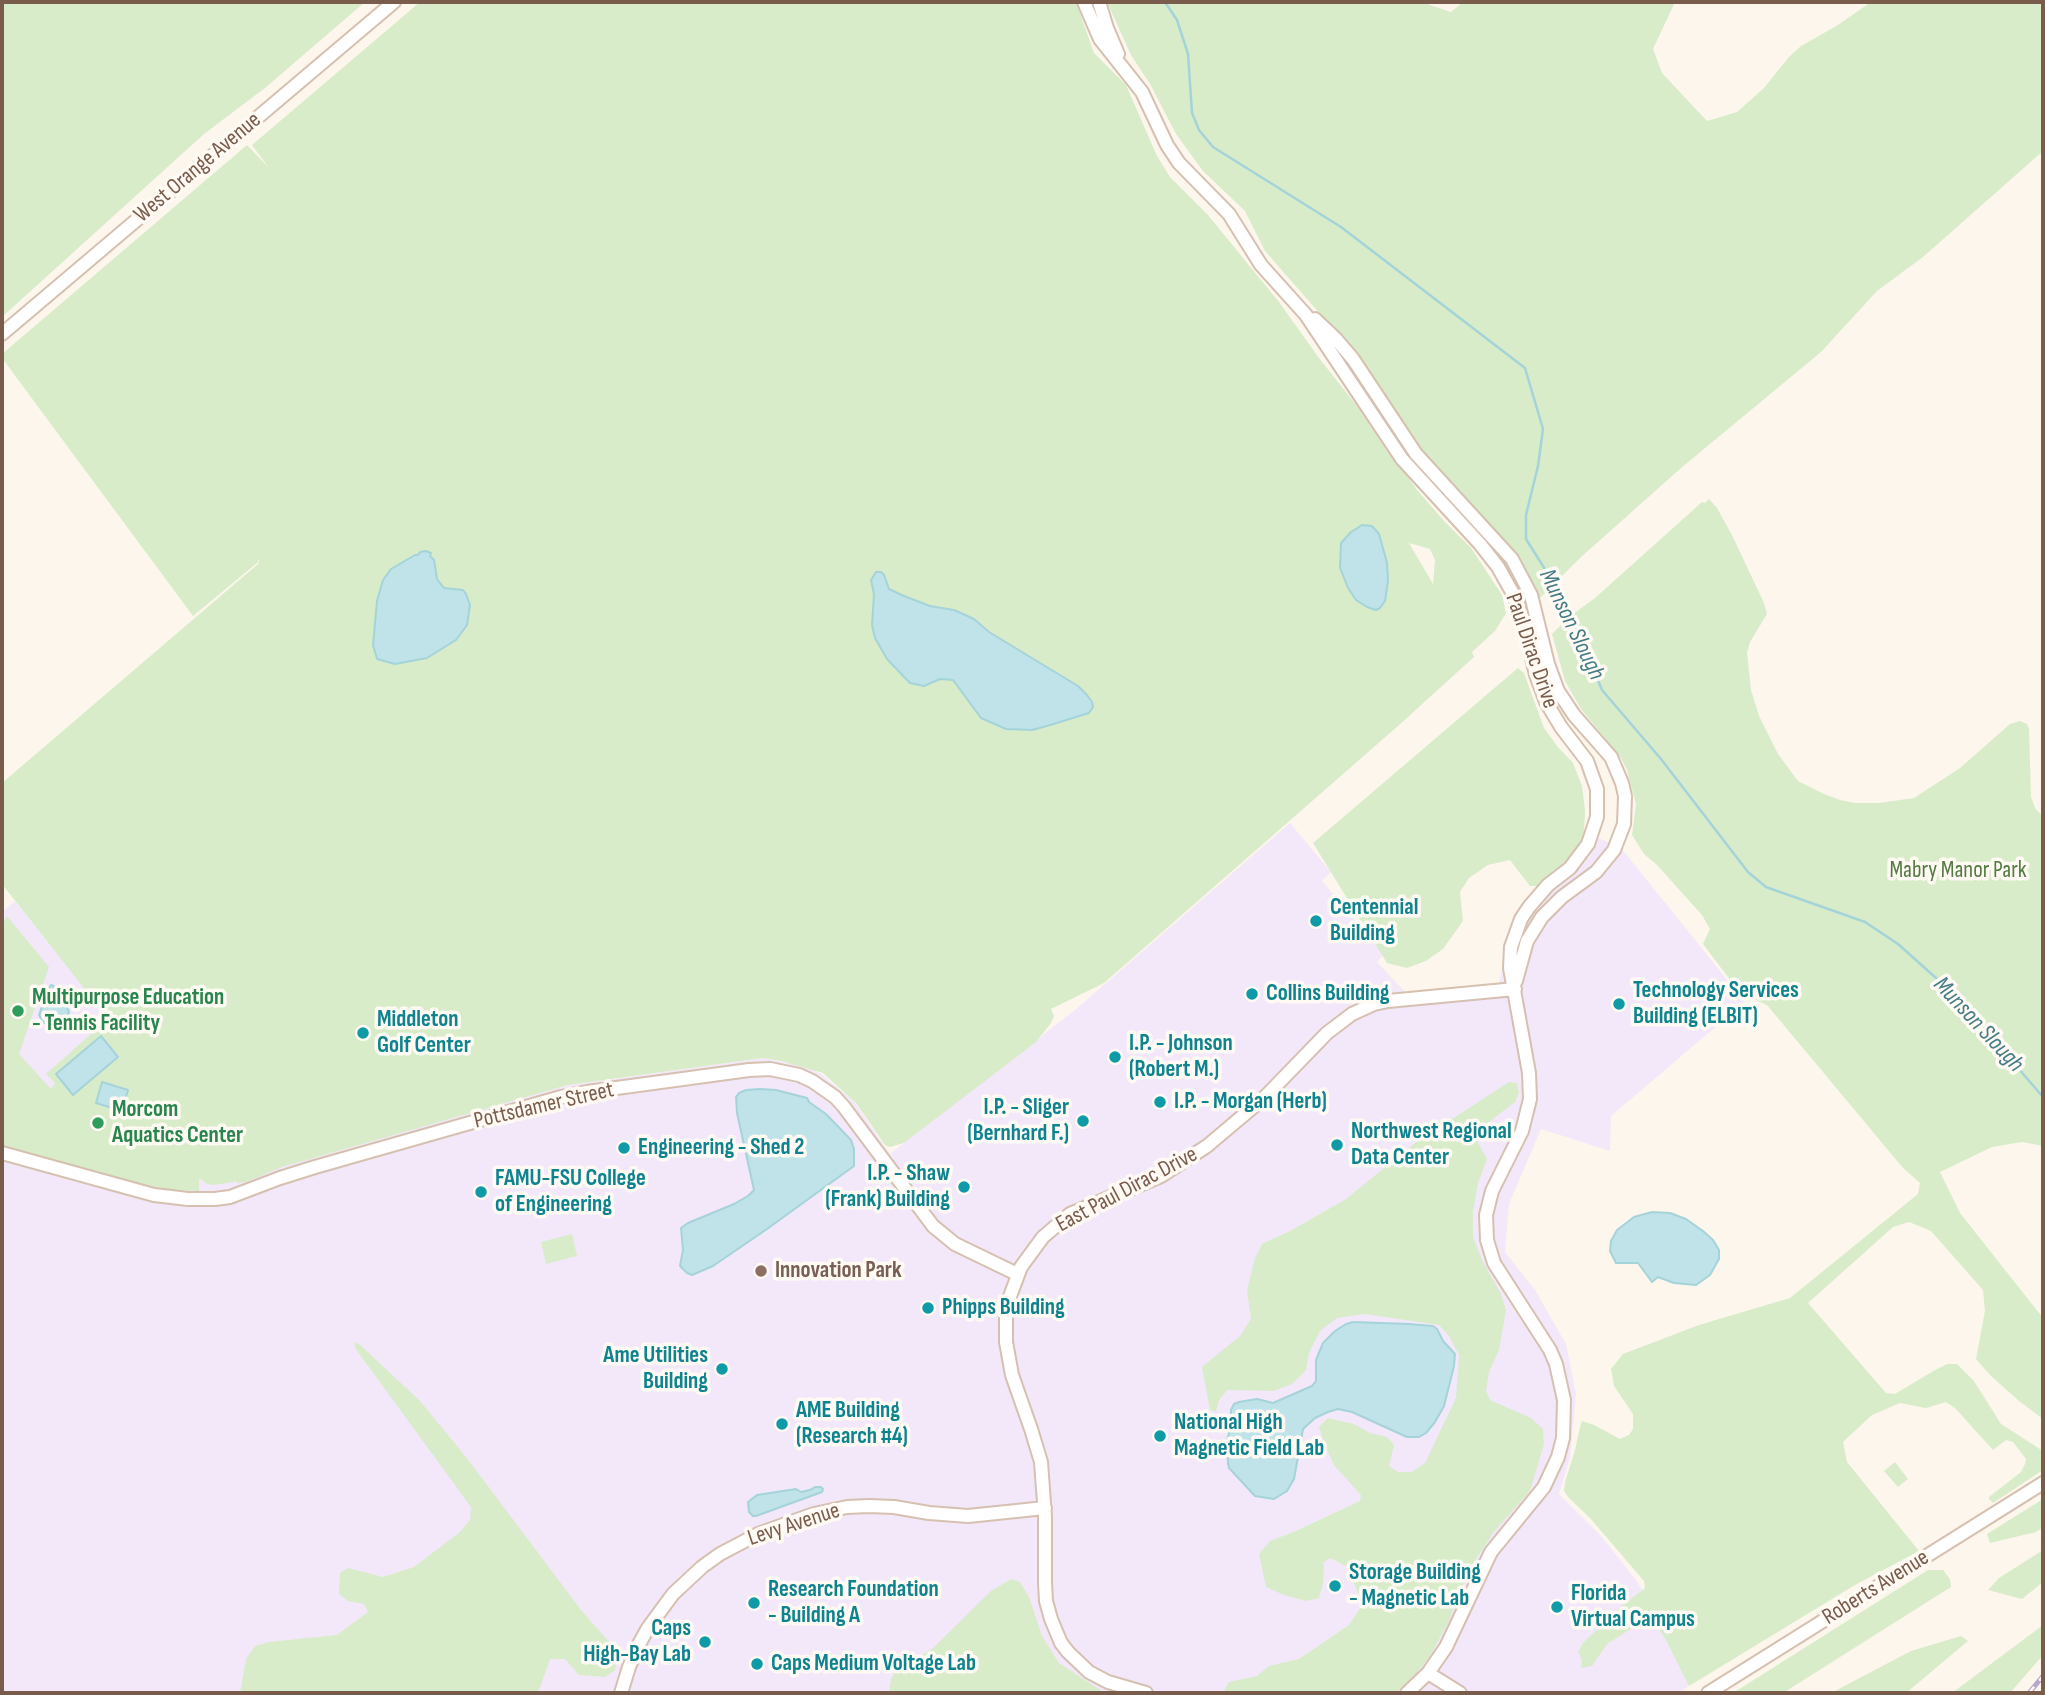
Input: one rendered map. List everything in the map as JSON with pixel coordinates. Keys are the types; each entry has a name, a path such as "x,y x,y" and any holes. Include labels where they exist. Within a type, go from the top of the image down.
{"street":[{"name":"West Orange Avenue","path":"2,334 394,2"},
{"name":"Paul Dirac Drive","path":"1084,2 1100,39 1148,102 1167,145 1179,163 1229,214 1261,265 1299,306 1402,459 1480,544 1506,579 1523,619 1536,675 1546,702 1593,774 1597,789 1597,817 1588,845 1570,868 1538,896 1521,919 1510,957 1515,989"},
{"name":"Paul Dirac Drive","path":"1099,2 1111,39 1130,76"},
{"name":"Paul Dirac Drive","path":"1299,306 1345,348 1416,454 1503,548 1520,571 1536,609 1548,664 1558,691 1574,715 1611,757 1622,783 1625,796 1624,824 1619,837 1608,858 1596,872 1562,897 1536,925 1524,950 1515,989"},
{"path":"1588,845 1608,858"},
{"path":"1407,1693 1428,1673 1446,1647 1491,1552 1544,1487 1558,1457 1563,1438 1564,1399 1556,1364 1550,1350 1503,1281 1490,1254 1487,1240 1486,1215 1489,1200 1522,1131 1530,1099 1529,1073 1515,989"},
{"name":"East Paul Dirac Drive","path":"1146,1693 1100,1678 1080,1664 1061,1643 1051,1619 1046,1601 1045,1508 1041,1462 1012,1375 1006,1342 1009,1299 1017,1274 1032,1249 1070,1214 1161,1176 1217,1139 1264,1098 1327,1033 1352,1014 1388,1000 1515,989"},
{"name":"Pottsdamer Street","path":"2,1153 154,1195 215,1199 230,1197 316,1167 561,1097 724,1073 770,1069 799,1075 835,1097 933,1226 955,1244 1017,1274"},
{"name":"Roberts Avenue","path":"1709,1693 2043,1483"},
{"name":"Levy Avenue","path":"621,1693 638,1646 673,1594 720,1554 758,1534 814,1514 847,1507 882,1507 968,1516 1045,1508"},
{"path":"1428,1673 1460,1693"}],"shaded area":[{"name":"Innovation Park","path":"1290,823 1331,872 1322,881 1384,954 1377,962 1405,992 1491,986 1499,983 1510,937 1574,857 1587,833 1621,848 1745,1002 1611,1116 1610,1151 1541,1129 1509,1204 1505,1252 1535,1290 1566,1344 1576,1394 1570,1458 1559,1494 1601,1536 1636,1580 1651,1604 1689,1686 1678,1693 2,1693 2,912 15,901 161,1085 471,1112 568,1085 763,1058 808,1067 821,1074 853,1100 890,1154 1075,1010"}],"green space":[{"path":"2,2 365,2 265,88 204,134 2,317"},
{"path":"420,2 1076,2 1094,53 1126,85 1157,156 1170,177 1208,215 1279,302 1372,425 1417,490 1471,548 1502,595 1506,613 1495,631 1472,652 1474,657 1398,726 1104,983 1051,1009 1054,1016 1051,1023 1036,1042 904,1143 890,1147 885,1145 856,1103 823,1073 763,1058 568,1085 282,1167 246,1182 237,1183 235,1180 213,1185 199,1178 199,1191 144,1185 2,1147 2,926 7,916 49,967 19,1054 51,1089 55,1083 46,1074 108,1019 2,884 2,783 258,564 260,558 193,616 2,358 2,354 247,145 269,168 252,145","holes":["1409,543 1430,549 1435,560 1433,584"]},
{"path":"1107,2 1427,2 1451,12 1463,2 1675,2 1653,49 1662,73 1707,121 1737,112 1764,88 1801,46 1871,2 2043,2 2043,151 1923,257 1877,291 1821,352 1681,468 1580,558 1539,599 1521,564 1501,537 1413,439 1356,355 1265,251 1245,211 1203,171 1176,134 1150,84 1131,55"},
{"name":"Mabry Manor Park","path":"1709,499 1732,535 1764,603 1767,614 1750,642 1747,653 1751,690 1759,716 1778,754 1798,781 1824,794 1855,803 1914,798 1960,768 2010,724 2020,721 2027,724 2029,729 2031,797 2035,808 2043,817 2043,1146 2022,1142 1992,1147 1940,1172 1960,1213 2043,1318 2043,1419 1991,1376 1976,1359 1985,1311 1983,1290 1931,1231 1909,1222 1893,1227 1808,1303 1886,1393 1895,1394 1947,1364 1957,1364 1974,1381 2001,1424 2043,1451 2043,1470 1993,1503 1989,1497 2021,1472 2025,1464 2026,1459 2013,1442 2006,1440 1993,1450 1955,1408 1946,1402 1926,1408 1900,1403 1872,1415 1843,1442 1847,1462 1919,1551 1855,1585 1689,1686 1651,1616 1607,1644 1592,1666 1581,1668 1582,1660 1578,1652 1583,1643 1618,1609 1645,1588 1644,1581 1564,1491 1582,1421 1620,1439 1629,1435 1633,1429 1633,1414 1614,1386 1611,1369 1623,1354 1699,1325 1790,1298 1918,1194 1920,1183 1903,1168 1767,1005 1740,993 1703,944 1710,929 1702,915 1644,854 1632,835 1636,804 1621,758 1581,709 1565,681 1552,634 1702,502 1705,503"},
{"path":"1518,668 1524,673 1544,728 1573,763 1582,786 1584,834 1576,852 1562,868 1538,886 1530,886 1510,860 1488,865 1469,878 1460,892 1463,921 1443,949 1426,961 1407,968 1387,963 1313,843"},
{"path":"1509,1082 1517,1083 1519,1092 1515,1102 1480,1129 1475,1137 1487,1159 1478,1183 1473,1212 1473,1237 1506,1310 1499,1350 1489,1372 1486,1391 1490,1400 1531,1418 1543,1429 1544,1444 1530,1491 1493,1533 1469,1570 1448,1623 1430,1656 1409,1683 1395,1693 1223,1693 1229,1682 1257,1676 1269,1666 1299,1659 1349,1625 1363,1604 1346,1566 1330,1558 1324,1562 1319,1598 1306,1601 1266,1587 1259,1554 1270,1541 1360,1501 1361,1495 1334,1465 1319,1427 1328,1418 1354,1424 1370,1433 1387,1437 1394,1445 1389,1466 1398,1472 1412,1472 1425,1463 1456,1398 1459,1355 1449,1336 1439,1325 1365,1314 1337,1318 1320,1331 1309,1353 1306,1370 1292,1384 1274,1391 1227,1390 1219,1400 1216,1412 1210,1410 1202,1367 1240,1336 1251,1319 1247,1290 1255,1258 1262,1244 1346,1199 1415,1143"},
{"path":"572,1234 577,1256 546,1264 541,1242"},
{"path":"354,1342 419,1400 466,1457 581,1610 618,1652 615,1670 605,1677 579,1675 565,1659 550,1659 538,1693 240,1693 246,1659 255,1646 269,1642 337,1635 368,1612 364,1604 348,1601 339,1594 340,1573 348,1568 383,1577 414,1567 460,1532 470,1520 471,1507 355,1348"},
{"path":"1895,1462 1908,1479 1898,1487 1884,1471"},
{"path":"2043,1499 2043,1527 2036,1532 1990,1543 1987,1534"},
{"path":"2043,1550 2043,1582 2022,1599 1988,1590 1999,1578"},
{"path":"1928,1570 1943,1570 1950,1579 1951,1587 1783,1693 1733,1693"},
{"path":"1011,1579 1020,1582 1029,1597 1042,1636 1059,1663 1105,1693 889,1693 895,1672 933,1648 991,1591"},
{"path":"2043,1625 2043,1655 2010,1693 1952,1693"},
{"path":"1961,1636 1968,1641 1906,1693 1831,1693 1911,1651"}],"water":[{"path":"1362,525 1372,526 1379,534 1387,563 1385,601 1376,610 1356,600 1340,568 1341,543"},
{"path":"426,551 431,553 437,579 444,588 463,590 466,594 470,605 467,625 456,640 427,658 395,664 377,659 373,645 377,601 383,580 391,569"},
{"path":"876,572 884,575 889,589 930,606 954,610 974,619 989,632 1078,686 1093,707 1089,713 1032,730 1006,729 981,718 953,680 940,679 924,686 910,683 887,659 875,638 871,580"},
{"path":"51,985 61,994 69,1012 66,1019 54,1026 44,1023 39,1015"},
{"path":"101,1036 118,1057 73,1095 56,1074"},
{"path":"102,1082 128,1090 122,1111 96,1103"},
{"path":"760,1089 807,1098 851,1140 854,1166 713,1266 692,1275 680,1266 683,1250 681,1228 734,1204 754,1190 736,1097 746,1090"},
{"path":"1652,1212 1670,1213 1686,1219 1713,1240 1719,1250 1719,1259 1710,1275 1696,1285 1674,1283 1658,1277 1652,1282 1638,1263 1616,1263 1610,1251 1611,1241 1617,1230 1634,1217"},
{"path":"1353,1322 1433,1326 1437,1329 1443,1341 1455,1354 1444,1406 1435,1422 1419,1437 1407,1437 1352,1412 1338,1409 1328,1412 1315,1418 1303,1429 1294,1479 1287,1491 1274,1499 1255,1496 1229,1468 1227,1440 1234,1404 1257,1399 1273,1403 1312,1386 1316,1381 1316,1360 1323,1343 1335,1331"},
{"path":"821,1487 822,1492 756,1516 749,1512 748,1502 757,1495 796,1489 801,1492"}],"waterway":[{"name":"Munson Slough","path":"1165,2 1177,20 1188,54 1192,113 1199,130 1213,147 1341,227 1525,368 1543,429 1538,466 1526,515 1526,539 1565,601 1602,690 1661,759 1748,872 1766,887 1865,922 1898,944 1955,995 2043,1097"}],"railway":[{"path":"2029,1693 2043,1676"}],"place":[{"name":"Centennial Building","path":"1316,921"},
{"name":"Collins Building","path":"1252,994"},
{"name":"Technology Services Building (ELBIT)","path":"1619,1004"},
{"name":"Multipurpose Education - Tennis Facility","path":"18,1011"},
{"name":"Middleton Golf Center","path":"363,1033"},
{"name":"I.P. - Johnson (Robert M.)","path":"1115,1057"},
{"name":"I.P. - Morgan (Herb)","path":"1160,1102"},
{"name":"I.P. - Sliger (Bernhard F.)","path":"1083,1121"},
{"name":"Morcom Aquatics Center","path":"98,1123"},
{"name":"Northwest Regional Data Center","path":"1337,1145"},
{"name":"Engineering - Shed 2","path":"624,1148"},
{"name":"I.P. - Shaw (Frank) Building","path":"964,1187"},
{"name":"FAMU-FSU College of Engineering","path":"481,1192"},
{"name":"Innovation Park","path":"761,1271"},
{"name":"Phipps Building","path":"928,1308"},
{"name":"Ame Utilities Building","path":"722,1369"},
{"name":"AME Building (Research #4)","path":"782,1424"},
{"name":"National High Magnetic Field Lab","path":"1160,1436"},
{"name":"Storage Building - Magnetic Lab","path":"1335,1586"},
{"name":"Research Foundation - Building A","path":"754,1603"},
{"name":"Florida Virtual Campus","path":"1557,1607"},
{"name":"Caps High-Bay Lab","path":"705,1642"},
{"name":"Caps Medium Voltage Lab","path":"757,1664"}]}
